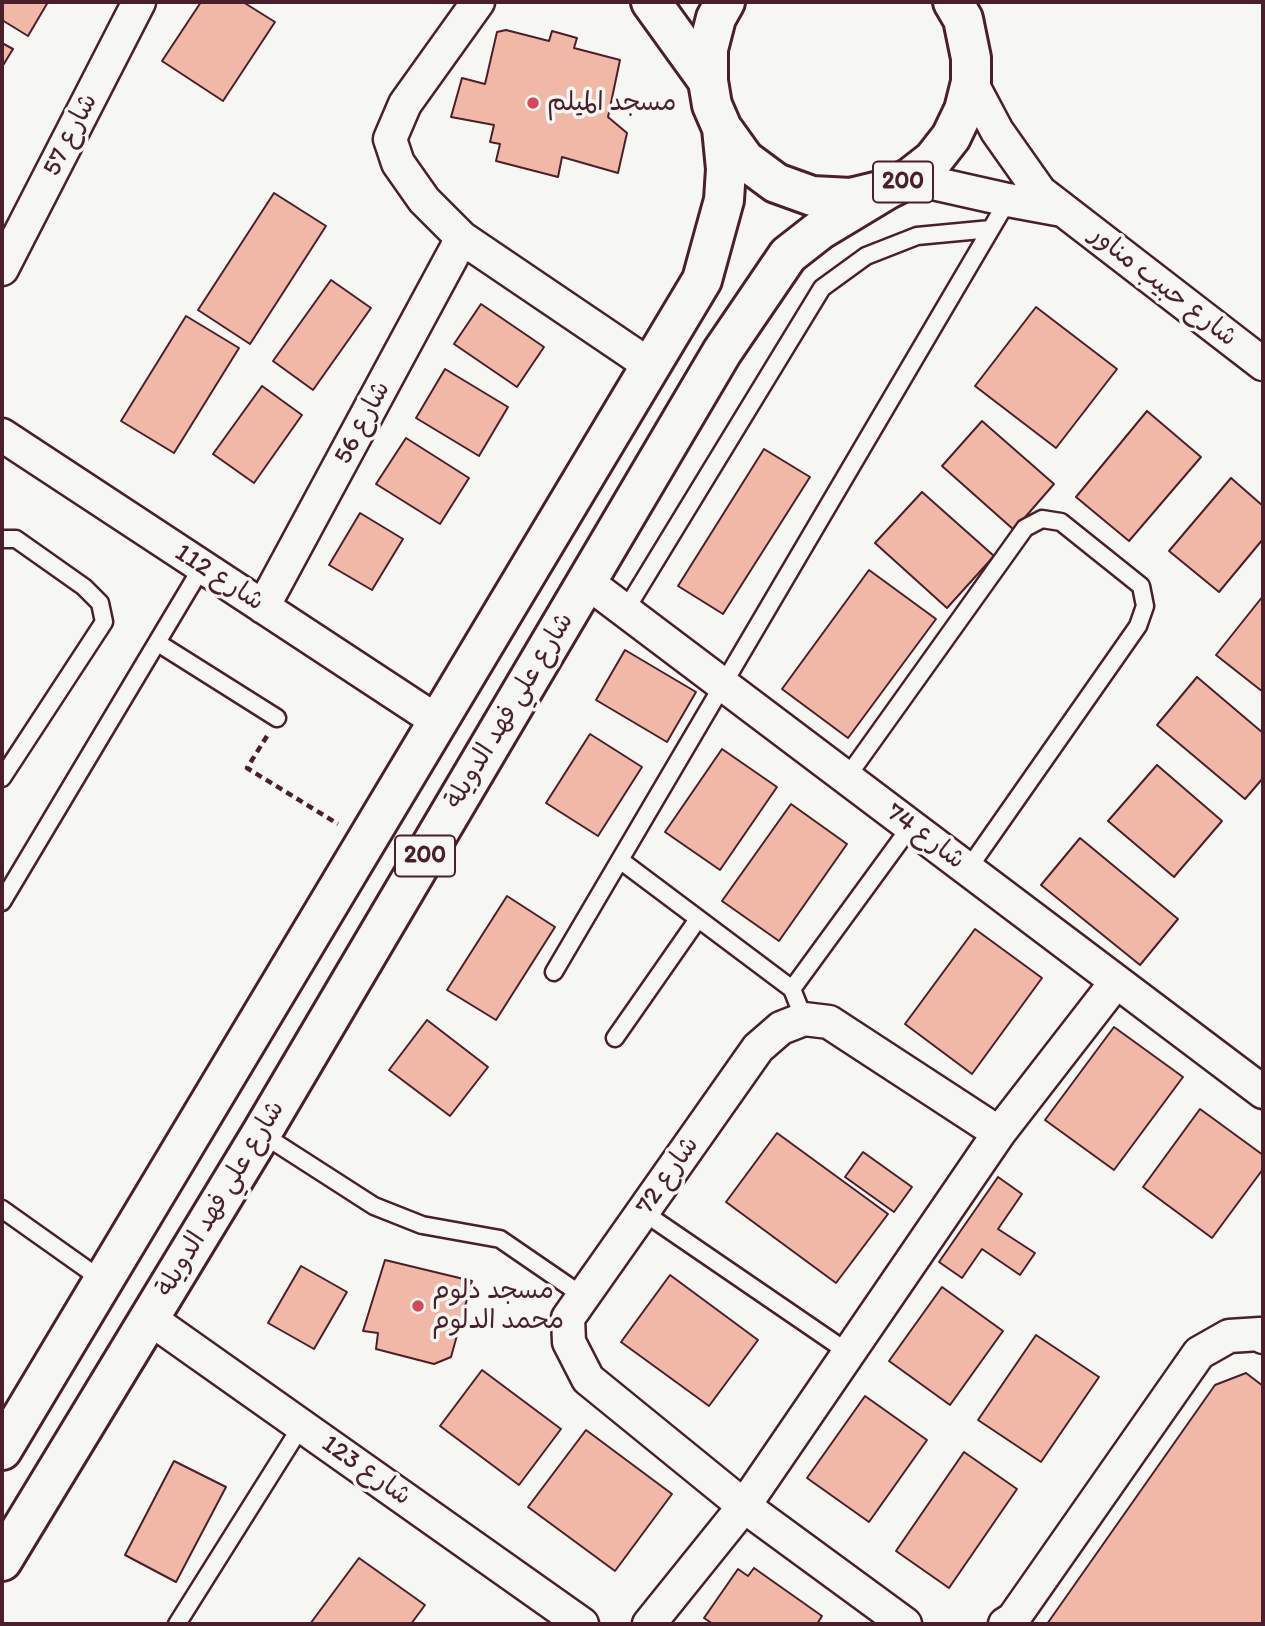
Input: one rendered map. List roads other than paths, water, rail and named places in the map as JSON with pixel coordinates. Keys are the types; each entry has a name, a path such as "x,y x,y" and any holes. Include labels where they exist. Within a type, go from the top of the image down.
{"main road":[{"path":"651,2 708,81"},
{"name":"200","path":"725,2 716,18 708,49 708,81 712,105 722,128 745,160 776,183 812,196 850,198 899,184 933,160 951,137 964,110 971,82 971,58 960,8"},
{"name":"200","path":"2,1450 702,280 724,200 726,169 722,128"},
{"name":"شارع علي فهد الدويلة","path":"2,1561 261,1134 722,352 788,255 820,230 899,184"},
{"path":"660,351 684,330 696,330 712,339 722,352"}],"street":[{"name":"شارع 57","path":"2,269 139,2"},
{"path":"478,2 405,104 390,139 398,163 424,200 462,238 660,351"},
{"name":"شارع حبيب مناور","path":"971,82 997,131 1040,192 1263,364"},
{"name":"شارع حبيب مناور","path":"899,184 1062,210"},
{"name":"شارع 56","path":"263,607 462,238"},
{"name":"شارع 112","path":"2,435 437,722"},
{"name":"شارع 74","path":"587,582 1263,1092"},
{"path":"649,1624 744,1506 999,1133 1115,982"},
{"path":"804,1018 829,1022 999,1133"},
{"name":"شارع 72","path":"804,1018 781,1028 758,1048 568,1318 569,1342 588,1379 744,1506 905,1624"},
{"name":"شارع 123","path":"149,1318 582,1624"},
{"path":"1005,1624 1013,1619 1199,1353 1229,1336 1260,1334 1263,1337"}],"lane":[{"path":"554,972 1009,201"},
{"path":"625,611 822,288 866,256 917,236 991,229"},
{"path":"847,777 1025,528 1042,519 1061,522 1141,586 1145,606 1138,626 968,869"},
{"path":"2,539 16,539 85,587 100,603 104,622 2,778"},
{"path":"2,902 202,567"},
{"path":"158,643 277,718"},
{"path":"792,989 911,826"},
{"path":"620,860 792,989 804,1018"},
{"path":"615,1038 698,919"},
{"path":"261,1134 374,1206 422,1225 500,1239 583,1296"},
{"path":"2,1209 102,1280"},
{"path":"642,1212 849,1353"},
{"path":"177,1624 302,1425"}],"place":[{"name":"مسجد الميلم","path":"533,103"},
{"name":"مسجد دلوم محمد الدلوم","path":"418,1306"}]}
